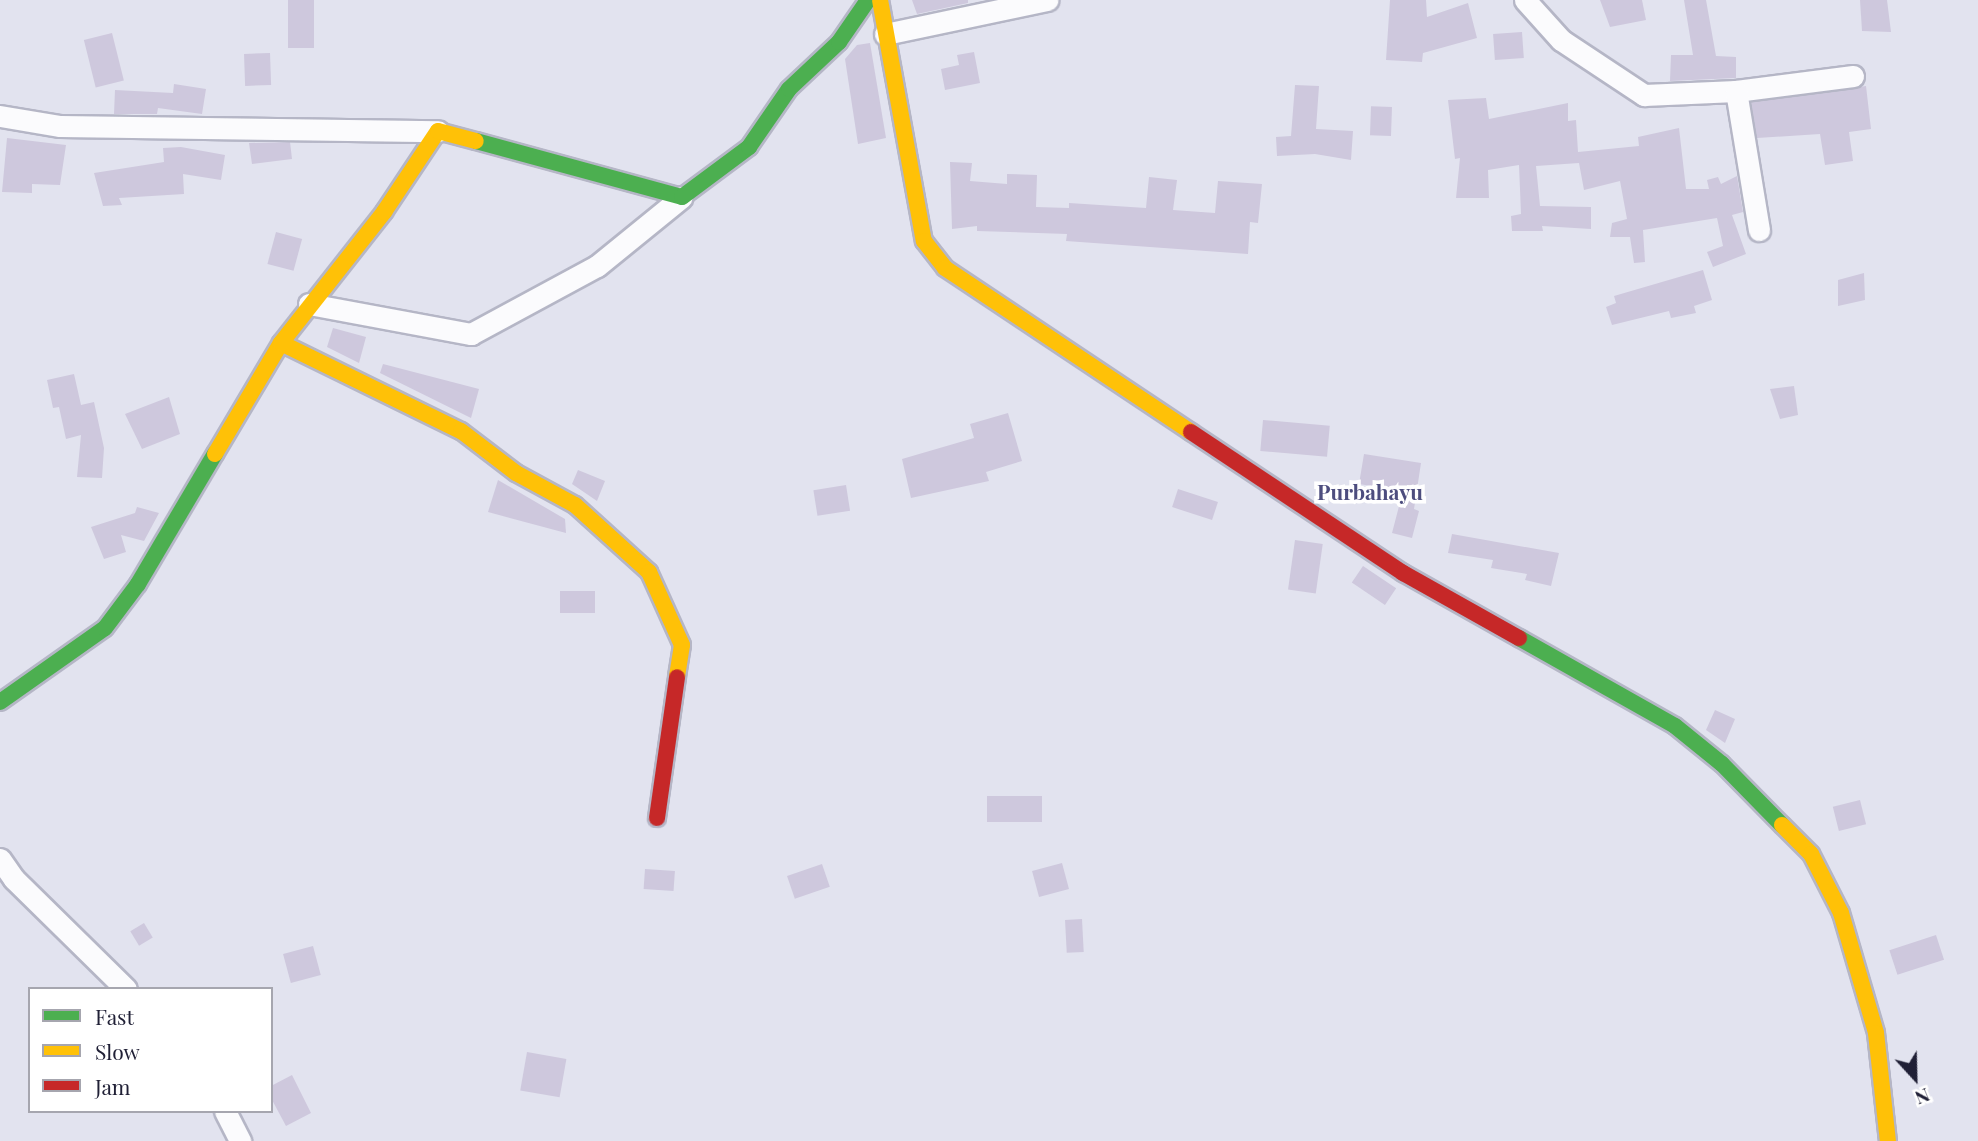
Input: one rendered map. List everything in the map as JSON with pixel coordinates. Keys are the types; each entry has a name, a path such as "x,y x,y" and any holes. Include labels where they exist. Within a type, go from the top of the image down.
{"street":[{"path":"309,304 471,334 597,266 749,147 789,89 839,42 869,0"},
{"path":"880,0 914,204 925,241 945,268 1403,573 1675,726 1722,764 1811,855 1841,914 1876,1033 1888,1141"},
{"path":"885,34 1047,0"},
{"path":"1525,0 1561,40 1637,92 1735,90 1853,76"},
{"path":"1735,90 1759,230"},
{"path":"0,116 60,126 438,131 682,197"},
{"path":"0,702 105,628 138,584 281,344 309,304 384,212 438,131"},
{"path":"281,344 461,431 516,473 575,505 649,572 682,645 657,818"},
{"path":"0,859 14,879 124,987"},
{"path":"226,1113 240,1141"}],"building":[{"path":"288,0 314,0 314,48 288,48"},
{"path":"912,0 968,0 968,3 917,14"},
{"path":"1390,0 1426,0 1427,17 1468,3 1477,38 1423,53 1422,62 1386,60"},
{"path":"1600,0 1642,0 1646,20 1610,27"},
{"path":"1684,0 1706,0 1716,56 1736,57 1736,78 1670,81 1671,55 1693,55"},
{"path":"1860,0 1887,0 1891,32 1862,31"},
{"path":"1522,32 1524,58 1495,60 1493,34"},
{"path":"112,33 124,81 96,88 84,40"},
{"path":"870,43 886,138 858,144 845,59 857,45"},
{"path":"974,52 980,83 945,90 941,69 959,65 957,55"},
{"path":"270,53 271,85 245,86 244,54"},
{"path":"174,84 206,89 202,114 158,108 157,114 114,114 115,90 173,93"},
{"path":"1295,85 1319,86 1316,129 1353,131 1351,160 1315,154 1277,156 1276,137 1291,136"},
{"path":"1866,86 1871,129 1849,132 1853,161 1825,165 1820,134 1757,138 1751,102"},
{"path":"1486,98 1489,119 1568,103 1568,121 1576,120 1578,152 1639,146 1638,137 1679,128 1686,189 1709,189 1707,180 1718,177 1721,184 1737,176 1743,212 1732,215 1746,254 1713,267 1707,252 1723,246 1717,218 1643,230 1645,262 1634,263 1630,237 1610,237 1612,223 1627,219 1620,181 1584,190 1579,163 1536,166 1540,206 1591,207 1591,229 1542,226 1543,231 1512,231 1511,216 1521,214 1519,165 1488,170 1489,198 1456,198 1460,158 1455,159 1448,100"},
{"path":"1371,106 1392,107 1391,136 1370,135"},
{"path":"7,138 66,145 60,185 32,184 32,193 2,192"},
{"path":"290,142 292,159 252,164 249,143"},
{"path":"181,147 225,155 221,180 183,174 184,194 119,198 122,205 103,206 94,173 164,162 163,148"},
{"path":"950,162 972,163 970,181 1007,184 1007,174 1037,175 1036,207 1069,208 1069,203 1146,208 1149,177 1177,180 1173,210 1215,213 1218,181 1262,184 1258,223 1250,222 1248,254 1066,241 1067,234 977,231 977,226 952,229"},
{"path":"276,232 302,239 294,271 267,264"},
{"path":"1703,270 1712,300 1694,306 1696,313 1671,318 1669,311 1612,325 1606,307 1616,303 1614,296"},
{"path":"1864,273 1865,300 1838,306 1838,280"},
{"path":"333,328 366,337 359,363 327,347"},
{"path":"383,364 479,389 471,418 380,373"},
{"path":"74,374 81,405 94,402 104,448 102,478 77,477 81,435 66,439 59,407 53,408 47,380"},
{"path":"1794,386 1798,415 1780,419 1770,389"},
{"path":"169,397 180,434 142,449 125,414"},
{"path":"1008,413 1022,461 986,472 989,481 911,498 902,459 974,438 970,424"},
{"path":"1263,420 1330,426 1327,457 1260,451"},
{"path":"1364,454 1421,463 1414,509 1419,511 1412,538 1392,533 1403,491 1359,484"},
{"path":"578,470 605,481 597,501 572,484"},
{"path":"498,480 565,519 566,533 488,512"},
{"path":"846,485 850,511 817,516 813,490"},
{"path":"1178,489 1218,502 1212,520 1172,507"},
{"path":"137,507 159,513 144,541 121,535 126,552 104,559 91,527 135,513"},
{"path":"1452,534 1559,553 1551,586 1525,580 1527,574 1491,568 1493,560 1448,553"},
{"path":"1295,540 1323,544 1316,593 1288,590"},
{"path":"1363,566 1396,588 1385,605 1352,583"},
{"path":"560,591 595,591 595,613 560,613"},
{"path":"1715,710 1735,719 1725,743 1706,730"},
{"path":"987,796 1042,796 1042,822 987,822"},
{"path":"1860,800 1866,824 1839,831 1833,807"},
{"path":"1062,863 1069,889 1039,897 1032,871"},
{"path":"822,864 830,887 795,899 787,876"},
{"path":"645,869 675,871 674,891 644,889"},
{"path":"1082,919 1084,952 1067,953 1065,920"},
{"path":"144,923 153,938 139,946 130,931"},
{"path":"1936,935 1944,960 1897,975 1889,950"},
{"path":"313,946 321,975 291,983 283,954"},
{"path":"527,1052 566,1059 560,1097 520,1090"},
{"path":"292,1075 311,1113 286,1126 273,1102 273,1085"}],"traffic: fast":[{"path":"476,141 682,197 749,147 789,89 839,42 868,0"},
{"path":"0,702 105,628 138,584 215,454"},
{"path":"1519,638 1675,726 1722,764 1782,825"}],"traffic: slow":[{"path":"880,0 924,241 945,268 1191,432"},
{"path":"215,454 281,343 384,212 438,131 476,141"},
{"path":"281,343 461,431 516,473 575,505 649,572 682,645 677,677"},
{"path":"1782,825 1811,854 1841,913 1876,1033 1888,1141"}],"traffic: jam":[{"path":"1191,432 1403,573 1519,638"},
{"path":"657,818 677,677"}],"district":[{"name":"Purbahayu","path":"1370,491"}]}
